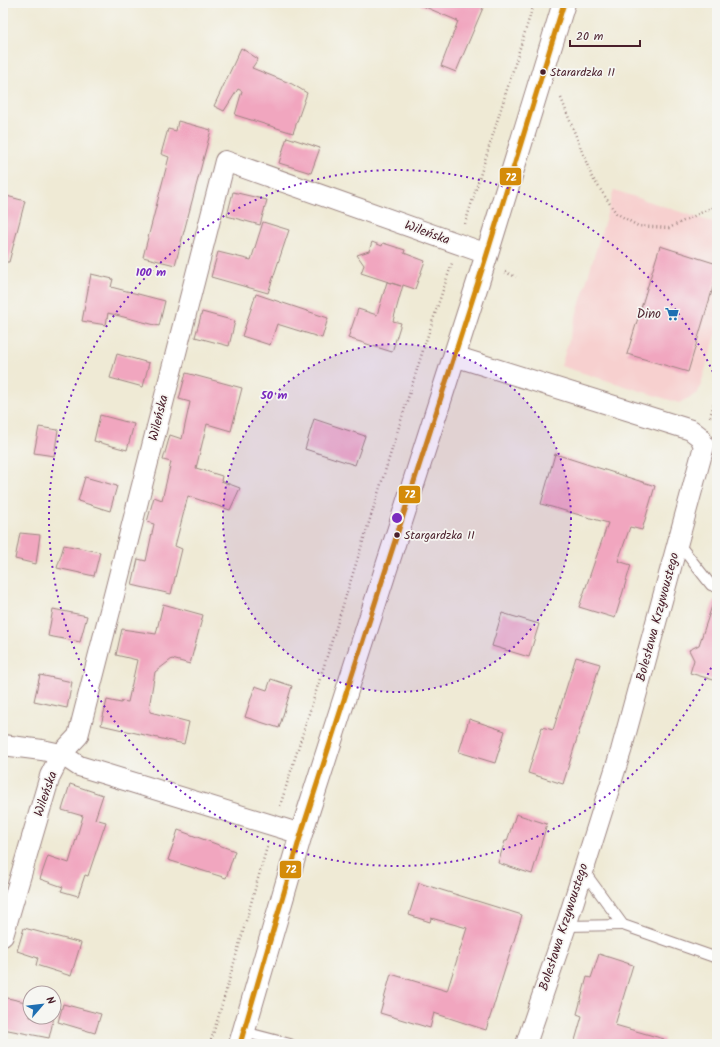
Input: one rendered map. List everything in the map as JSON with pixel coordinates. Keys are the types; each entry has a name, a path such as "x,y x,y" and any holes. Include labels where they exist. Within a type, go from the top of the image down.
{"street":[{"path":"242,1038 301,834 487,254 564,3"},
{"name":"Wileńska","path":"3,936 50,776 61,754 78,736 225,161 487,254"},
{"name":"Bolesława Krzywoustego","path":"454,356 691,430 700,437 704,446 621,751 566,926 526,1044"},
{"path":"3,745 61,754 80,766 301,834"}],"lane":[{"path":"678,543 711,585 717,587"},
{"path":"583,870 623,925"},
{"path":"566,926 623,925 717,958"},
{"path":"242,1038 290,1044"}],"path":[{"path":"210,1044 273,826 534,3"},
{"path":"561,98 592,177 616,213 638,226 669,228 717,205"}],"shaded area":[{"path":"614,190 717,224 717,332 698,393 679,403 561,366"}],"building":[{"path":"416,3 485,3 456,72 441,66 458,21"},
{"path":"241,48 258,59 252,68 292,84 307,93 293,133 235,115 242,91 238,89 224,111 214,106"},
{"path":"178,121 211,130 175,265 143,257 169,157 161,154 168,129 176,131"},
{"path":"287,137 320,148 311,173 279,163"},
{"path":"233,192 267,200 260,225 227,216"},
{"path":"3,195 25,201 9,262 3,262"},
{"path":"263,222 289,230 268,293 211,277 218,252 251,260"},
{"path":"372,242 382,246 383,243 405,250 404,253 425,261 415,289 403,285 393,321 401,323 392,352 348,338 358,309 377,315 387,282 401,286 361,273 364,265 357,255 369,251"},
{"name":"Dino","path":"660,246 717,264 717,274 688,372 627,354"},
{"path":"91,274 113,279 111,287 165,301 159,326 108,313 106,325 82,321"},
{"path":"256,294 328,318 322,338 277,324 270,345 242,336"},
{"path":"202,312 235,321 229,346 195,337"},
{"path":"117,354 149,363 143,387 110,378"},
{"path":"186,373 242,388 231,431 207,424 196,468 222,476 221,481 240,488 230,510 188,496 175,546 182,549 171,594 132,585 138,559 146,561 154,524 147,522 154,497 162,500 171,462 163,460 170,435 182,439 190,402 179,399"},
{"path":"100,415 134,424 127,450 94,441"},
{"path":"314,419 365,436 355,465 305,449"},
{"path":"39,427 58,430 54,456 34,453"},
{"path":"555,454 655,486 642,530 630,527 618,561 631,565 615,618 579,607 608,523 541,504"},
{"path":"85,477 117,486 110,511 78,501"},
{"path":"20,533 40,535 36,564 15,559"},
{"path":"64,545 100,552 94,576 57,568"},
{"path":"714,600 717,601 717,681 690,673 694,660 689,650 699,645"},
{"path":"163,604 203,615 190,664 172,659 155,672 149,708 150,712 189,722 184,744 101,725 107,700 121,703 122,701 128,702 137,660 116,655 122,629 156,634"},
{"path":"53,609 87,616 80,642 48,636"},
{"path":"502,613 539,624 529,657 492,646"},
{"path":"576,657 600,664 563,784 528,773 542,727 553,730"},
{"path":"40,675 72,682 67,708 34,701"},
{"path":"271,679 292,686 279,728 245,717 255,686 267,690"},
{"path":"469,719 505,731 495,763 459,752"},
{"path":"70,784 103,795 95,819 106,822 88,876 85,875 78,896 61,891 63,887 40,879 48,856 69,863 83,816 62,810"},
{"path":"516,814 547,824 532,874 498,863"},
{"path":"178,830 235,851 226,878 168,860"},
{"path":"419,883 522,915 486,1030 434,1013 430,1028 380,1013 391,974 447,991 467,928 431,918 430,922 409,915"},
{"path":"24,928 81,943 71,976 36,965 38,958 17,951"},
{"path":"599,954 633,965 615,1025 664,1039 663,1044 574,1044 582,1016 577,1014 587,977 591,978"},
{"path":"3,997 22,1001 22,1025 52,1025 49,1038 3,1029"},
{"path":"63,1004 101,1014 95,1033 62,1023"}],"transit line":[{"name":"72","path":"240,1044 301,834 487,254 564,3"}],"place":[{"name":"Starardzka II","path":"543,72"},
{"name":"Dino","path":"672,314"},
{"name":"Stargardzka II","path":"397,535"}]}
